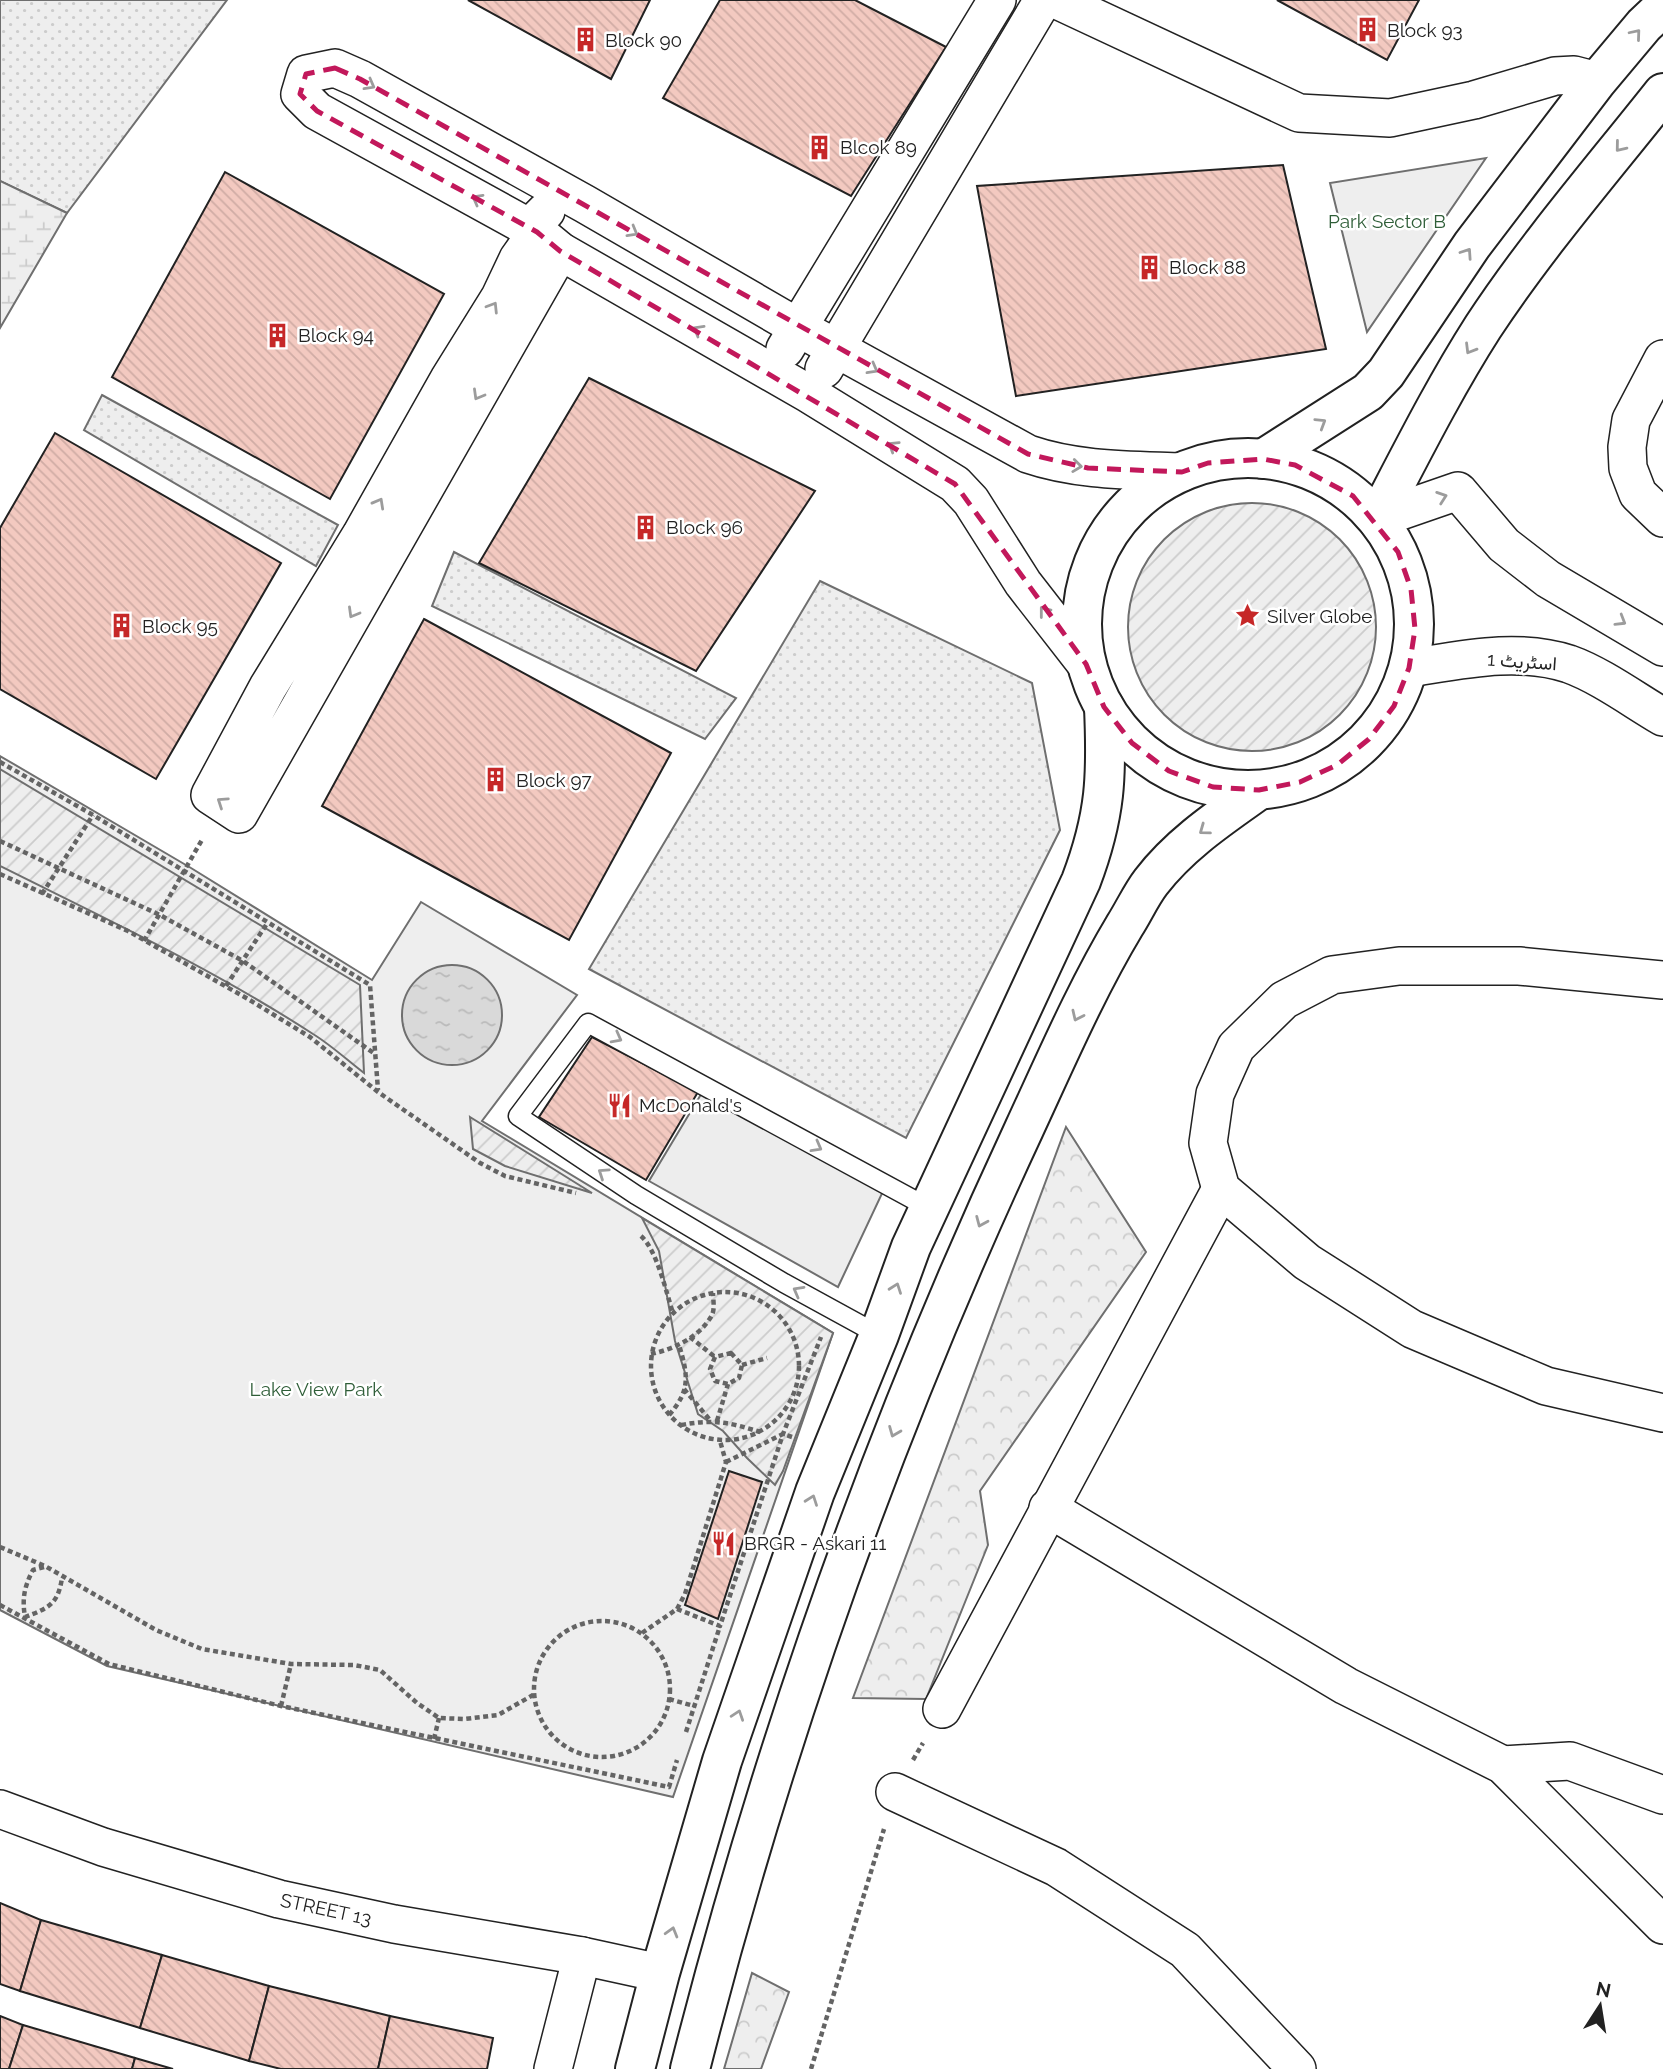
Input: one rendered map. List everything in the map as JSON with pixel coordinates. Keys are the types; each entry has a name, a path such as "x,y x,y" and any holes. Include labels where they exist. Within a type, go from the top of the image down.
{"street":[{"path":"770,372 998,0"},
{"path":"809,394 1043,0"},
{"path":"1057,0 1299,113 1390,118 1474,100 1555,76 1574,75 1597,81"},
{"path":"1263,459 1368,392 1386,373 1472,245 1597,81 1644,25 1663,7"},
{"path":"1086,664 1082,625 1084,600 1099,551 1120,518 1149,491 1182,472 1208,463 1236,458 1263,459 1295,465 1326,478 1353,496 1377,519 1398,552 1411,589 1415,629 1409,668 1394,706 1369,739 1337,765 1300,782 1259,790 1213,787 1169,771 1132,743 1104,707 1086,664 1023,583 971,501 955,484 809,394 549,241 317,111 300,94 306,74 335,68 360,79 585,204 836,349 1028,454 1088,468 1182,472"},
{"path":"1377,519 1449,384 1484,326 1531,260 1663,93"},
{"path":"549,241 540,218 561,201 585,204"},
{"path":"224,804 239,814 374,544 549,241"},
{"path":"1663,359 1631,420 1628,447 1628,468 1638,494 1663,518"},
{"path":"1377,519 1458,491 1504,545 1548,579 1663,646"},
{"name":"اسٹریٹ 1","path":"1409,668 1492,656 1537,657 1570,664 1663,717"},
{"path":"635,2069 722,1761 815,1492 879,1335 911,1247 1081,880 1094,845 1107,770 1104,707"},
{"path":"690,2069 756,1828 808,1666 877,1474 982,1219 1102,964 1151,882 1194,836 1259,790"},
{"path":"1663,980 1519,966 1399,966 1332,975 1284,1000 1236,1047 1214,1094 1208,1143 1221,1189 1307,1262 1412,1329 1546,1386 1663,1413"},
{"path":"942,1709 1221,1189"},
{"path":"1048,1508 1346,1686 1503,1765 1663,1925"},
{"path":"1503,1765 1570,1761 1663,1795"},
{"path":"895,1792 1056,1867 1185,1950 1297,2069"},
{"name":"STREET 13","path":"0,1809 103,1847 279,1899 394,1924 582,1956 660,1973"},
{"path":"553,2069 582,1956"}],"lane":[{"path":"879,1335 784,1283 636,1195 518,1116 588,1023 929,1208"}],"path":[{"path":"0,762 93,815 370,985 379,1092"},
{"path":"145,941 224,804"},
{"path":"42,894 93,815"},
{"path":"0,841 160,915 243,961 376,1055"},
{"path":"0,874 128,931 226,986 310,1037 379,1092 480,1163 505,1176 579,1194"},
{"path":"226,986 268,922"},
{"path":"636,1231 646,1239 673,1313"},
{"path":"651,1354 669,1350 690,1337 713,1313 713,1292"},
{"path":"713,1292 744,1294 772,1308 786,1323 796,1342 800,1362 799,1383 791,1403 778,1420 760,1432 741,1439 720,1440 698,1436 680,1426 668,1415 657,1397 651,1376 651,1354 663,1325 673,1313 692,1299 713,1292"},
{"path":"683,1741 783,1434 819,1346 821,1336 816,1328"},
{"path":"690,1337 715,1357"},
{"path":"668,1415 681,1401 684,1388 686,1370 679,1345"},
{"path":"715,1357 731,1353 742,1365"},
{"path":"715,1357 710,1368 715,1381 728,1384 739,1378 742,1365"},
{"path":"742,1365 767,1358"},
{"path":"717,1421 728,1384"},
{"path":"684,1388 710,1420"},
{"path":"680,1426 710,1420 760,1432"},
{"path":"778,1420 783,1434"},
{"path":"726,1462 783,1434 805,1440"},
{"path":"642,1633 677,1609 685,1594 726,1462 720,1440"},
{"path":"0,1548 44,1566 156,1630 202,1649 291,1664 354,1665 380,1670 417,1703 439,1718 464,1719 498,1715 533,1695"},
{"path":"25,1618 22,1600 26,1583 33,1570 44,1566"},
{"path":"25,1618 49,1608 60,1592 62,1577"},
{"path":"0,1605 109,1664 281,1706 668,1787 680,1752"},
{"path":"677,1609 720,1626"},
{"path":"605,1620 642,1633 662,1656 671,1684 666,1714 649,1740 623,1755 592,1757 564,1746 543,1724 533,1695 540,1657 567,1629 605,1620"},
{"path":"281,1706 291,1664"},
{"path":"669,1699 694,1706"},
{"path":"811,2069 895,1792 942,1709"},
{"path":"434,1739 439,1718"},
{"path":"589,1770 592,1757"}],"highlighted area":[{"path":"335,68 360,79 1028,454 1088,468 1182,472 1208,463 1263,459 1295,465 1353,496 1398,552 1411,589 1415,629 1409,668 1394,706 1369,739 1337,765 1300,782 1259,790 1213,787 1169,771 1132,743 1104,707 1086,664 955,484 560,251 537,232 317,111 300,94 306,74"}],"green space":[{"path":"0,0 227,0 67,213 0,181"},
{"name":"Park Sector B","path":"1486,158 1367,332 1330,183"},
{"path":"0,181 67,213 0,328"},
{"path":"102,395 338,525 316,566 84,430"},
{"path":"1252,503 1276,505 1299,512 1340,539 1367,580 1374,603 1374,651 1367,674 1340,715 1299,742 1276,749 1252,751 1228,749 1205,742 1164,715 1137,674 1130,651 1128,627 1130,603 1137,580 1164,539 1205,512 1228,505"},
{"path":"454,552 736,698 705,739 432,606"},
{"path":"820,581 1032,683 1060,830 906,1138 589,969"},
{"name":"Lake View Park","path":"0,756 191,868 372,980 421,902 577,995 482,1121 833,1333 673,1797 107,1666 0,1610"},
{"path":"0,769 360,985 364,1073 320,1038 237,988 0,866"},
{"path":"470,1117 592,1193 505,1166 473,1149"},
{"path":"1066,1127 1146,1252 980,1491 988,1545 926,1699 853,1698"},
{"path":"642,1218 833,1333 783,1471 775,1485 723,1431 698,1414 675,1341 659,1251"},
{"path":"752,1973 789,1992 761,2069 724,2069"}],"shaded area":[{"path":"706,1086 886,1185 838,1287 649,1181"}],"water":[{"path":"442,965 462,965 488,979 499,996 502,1015 499,1034 488,1051 462,1065 442,1065 424,1057 410,1043 402,1025 402,1005 410,987 424,973"}],"building":[{"name":"Block 90","path":"468,0 650,0 611,79"},
{"name":"Blcok 89","path":"720,0 855,0 946,47 851,196 663,98"},
{"name":"Block 93","path":"1277,0 1419,0 1387,60"},
{"name":"Block 88","path":"1283,165 1326,349 1016,396 977,186"},
{"name":"Block 94","path":"225,172 444,294 330,499 112,377"},
{"name":"Block 96","path":"589,378 815,491 696,671 479,563"},
{"name":"Block 95","path":"55,433 281,563 156,779 0,689 0,528"},
{"name":"Block 97","path":"424,619 671,753 569,940 322,806"},
{"name":"McDonald's","path":"592,1037 698,1092 646,1180 539,1117"},
{"name":"BRGR - Askari 11","path":"729,1471 762,1482 718,1619 685,1605"},
{"path":"0,1903 41,1920 20,1991 0,1984"},
{"path":"41,1920 162,1955 140,2028 20,1991"},
{"path":"162,1955 269,1986 249,2061 140,2028"},
{"path":"269,1986 390,2016 378,2069 281,2069 249,2061"},
{"path":"0,2016 23,2025 9,2069 0,2069"},
{"path":"390,2016 493,2038 487,2069 378,2069"},
{"path":"23,2025 135,2058 132,2069 9,2069"},
{"path":"135,2058 173,2069 132,2069"}],"place":[{"name":"Block 93","path":"1367,30"},
{"name":"Block 90","path":"585,40"},
{"name":"Blcok 89","path":"820,147"},
{"name":"Block 88","path":"1149,267"},
{"name":"Block 94","path":"278,335"},
{"name":"Block 96","path":"646,527"},
{"name":"Silver Globe","path":"1247,616"},
{"name":"Block 95","path":"122,626"},
{"name":"Block 97","path":"496,780"},
{"name":"McDonald's","path":"619,1105"},
{"name":"BRGR - Askari 11","path":"724,1543"}]}
